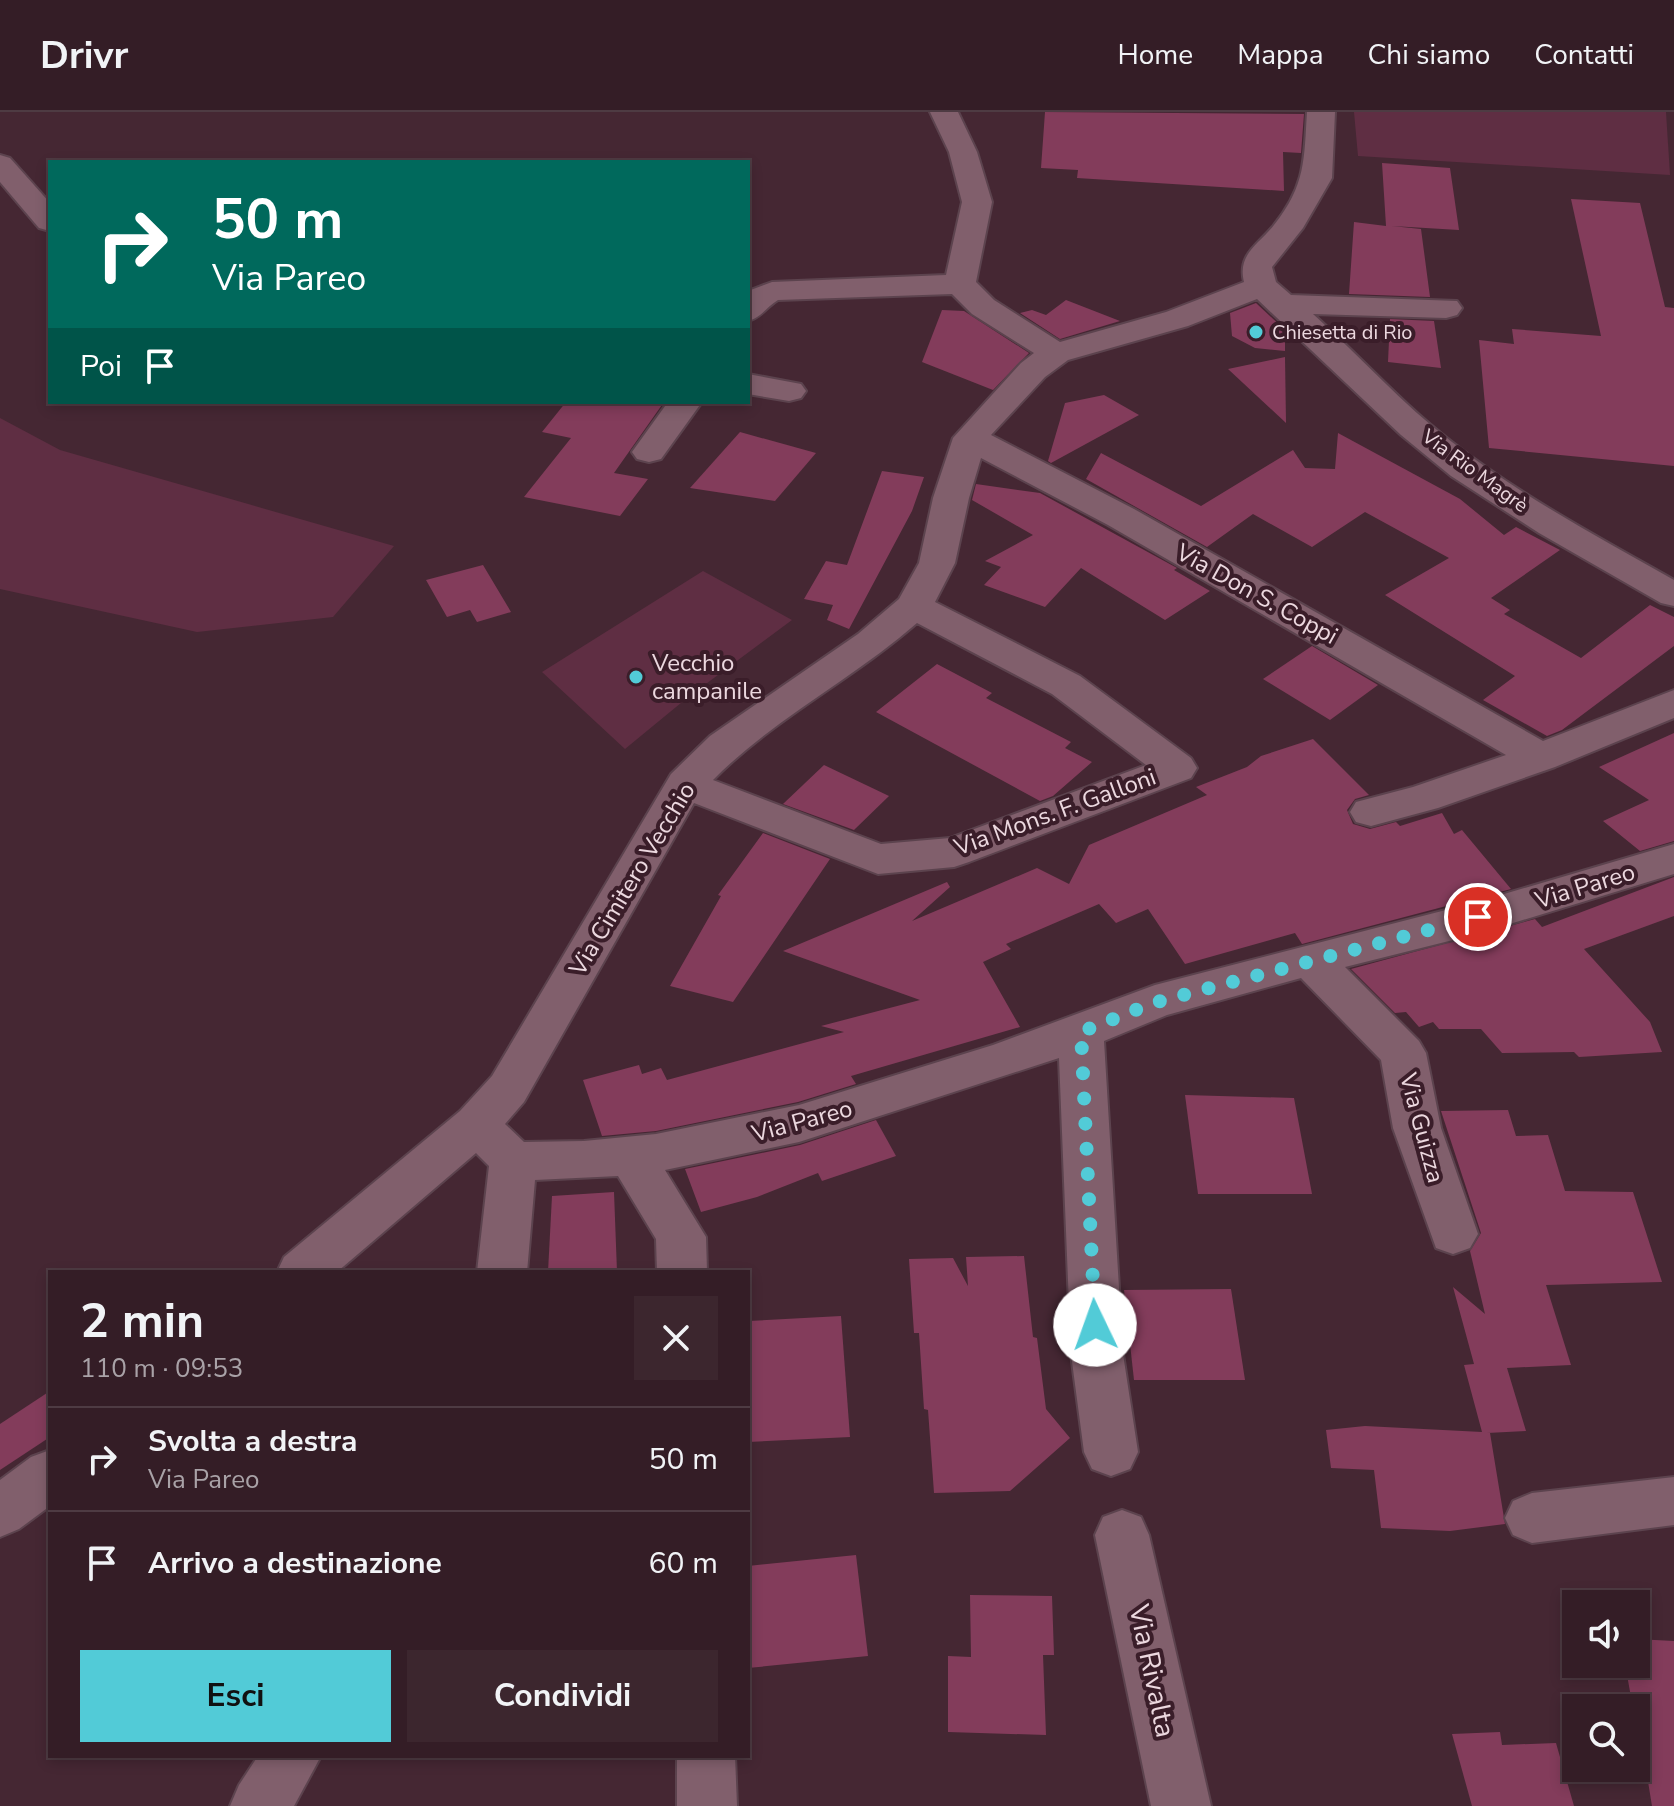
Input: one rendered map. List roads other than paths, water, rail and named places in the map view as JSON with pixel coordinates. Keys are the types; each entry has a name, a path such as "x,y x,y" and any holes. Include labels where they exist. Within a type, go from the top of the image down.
{"street":[{"path":"944,112 963,152 977,202 960,284"},
{"path":"1321,112 1317,178 1288,228 1260,258 1256,267 1272,295 1446,308"},
{"path":"0,164 48,220"},
{"path":"750,307 758,298 772,291 792,288 960,284 983,307 1056,353"},
{"name":"Via Cimitero Vecchio","path":"304,1270 477,1124 508,1089 685,784 724,745 871,643 914,606 937,563 951,498 970,438 1033,370 1056,353 1272,295"},
{"name":"Via Rio Magrè","path":"1272,295 1437,447 1533,514 1674,595"},
{"path":"750,384 789,391"},
{"path":"649,452 684,404"},
{"name":"Via Don S. Coppi","path":"970,438 1121,517 1433,692 1541,757"},
{"name":"Via Mons. F. Galloni","path":"685,784 878,859 954,852 1177,768 1066,685 914,606"},
{"path":"1371,812 1424,798 1541,757 1674,703"},
{"name":"Via Pareo","path":"513,1161 631,1156 764,1133 892,1096 1081,1032 1153,1003 1478,917 1674,859"},
{"name":"Via Guizza","path":"1311,961 1403,1053 1417,1128 1453,1234"},
{"path":"1081,1032 1097,1354 1111,1452"},
{"path":"477,1124 513,1161 502,1270"},
{"path":"631,1156 681,1237 682,1270"},
{"path":"0,1512 48,1476"},
{"path":"1532,1518 1674,1501"},
{"name":"Via Rivalta","path":"1122,1535 1181,1806"},
{"path":"260,1806 291,1758"},
{"path":"706,1758 707,1806"}],"place":[{"name":"Chiesetta di Rio","path":"1256,332"},
{"name":"Vecchio campanile","path":"636,677"}]}
